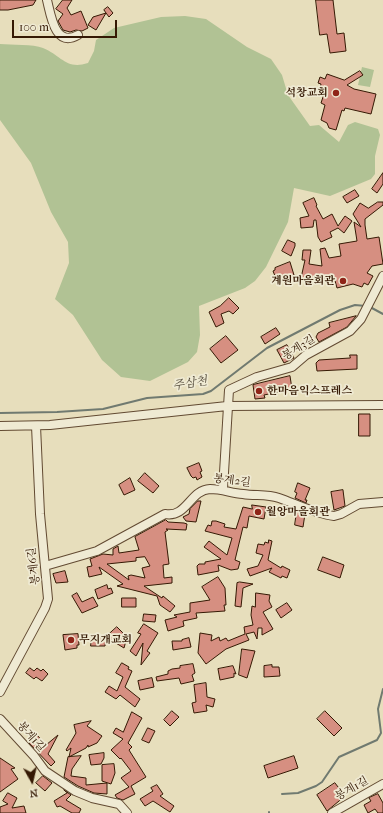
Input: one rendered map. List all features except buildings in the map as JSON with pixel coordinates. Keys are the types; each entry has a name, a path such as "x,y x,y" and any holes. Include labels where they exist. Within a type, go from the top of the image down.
{"street":[{"path":"47,0 55,30 64,38 71,39 78,35"},
{"name":"봉계3길","path":"223,489 227,395 230,388 257,377 292,367 306,355 350,331 357,325 364,314 383,276"},
{"path":"0,426 36,426 227,406 383,405"},
{"name":"봉계6길","path":"0,692 47,604 48,594 40,514 36,426"},
{"name":"봉계2길","path":"45,566 97,551 165,514 174,515 184,508 200,491 223,489 245,494 272,496 334,516 341,514 359,504 383,502"},
{"name":"봉계1길","path":"0,719 34,756 45,771 75,791 92,798 119,804 127,813"},
{"name":"봉계1길","path":"332,813 383,784"}],"green space":[{"path":"185,16 206,19 247,47 271,59 282,75 288,95 310,126 319,125 339,142 348,125 355,122 378,129 380,135 375,156 375,174 371,179 330,196 294,188 288,222 266,267 255,281 245,288 199,306 200,335 197,352 188,362 150,381 121,377 102,360 73,315 55,299 69,263 68,242 51,212 31,163 0,120 0,44 28,45 43,48 64,61 74,65 81,65 88,63 94,51 96,40 114,28 161,17"},
{"path":"362,67 374,70 370,87 358,85"}],"waterway":[{"name":"주삼천","path":"0,413 57,412 103,409 147,398 203,394 211,391 267,348 340,310 355,305 366,306"},
{"name":"주삼천","path":"370,307 383,314"},
{"path":"282,794 298,793 316,786 322,782 339,757 377,740 381,733 378,709 383,689"}],"place":[{"name":"석창교회","path":"336,93"},
{"name":"계원마을회관","path":"343,281"},
{"name":"한마음익스프레스","path":"259,391"},
{"name":"월앙마을회관","path":"258,512"},
{"name":"무지개교회","path":"71,640"}]}
